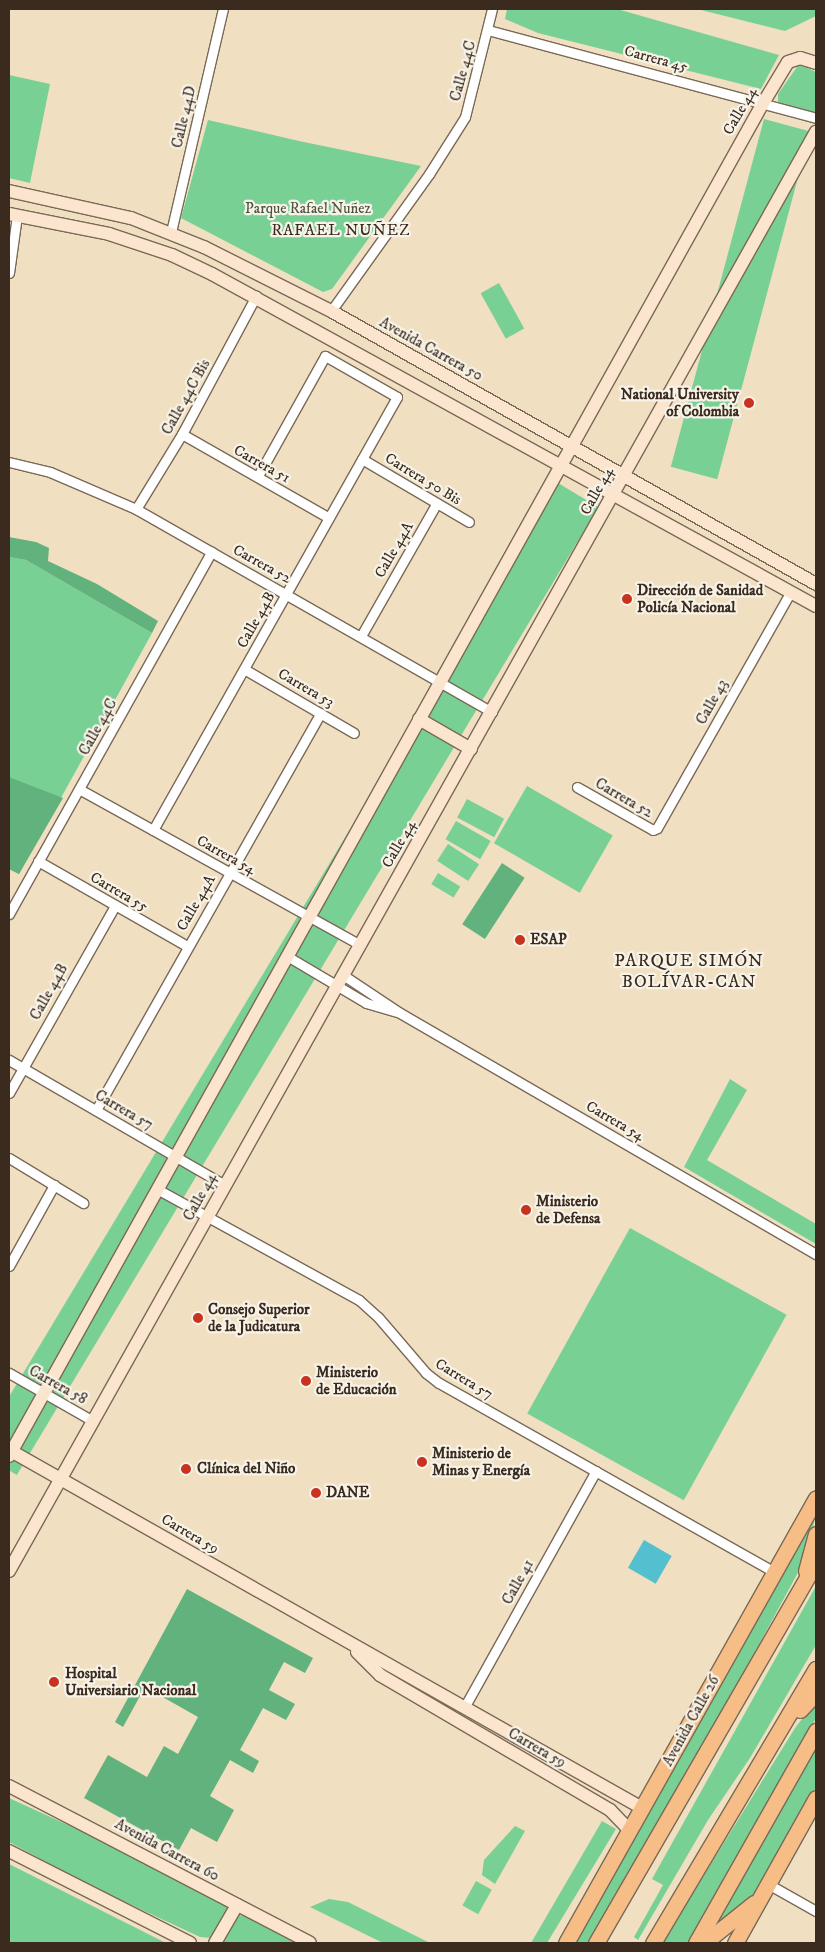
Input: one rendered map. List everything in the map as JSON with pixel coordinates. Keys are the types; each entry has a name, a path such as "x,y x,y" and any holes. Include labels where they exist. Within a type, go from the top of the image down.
{"main road":[{"name":"Avenida Calle 26","path":"566,1943 816,1498"},
{"path":"798,1592 816,1534"},
{"name":"Avenida Calle 26","path":"596,1943 816,1562"},
{"path":"653,1943 780,1734 816,1669"},
{"path":"780,1734 816,1693"},
{"path":"696,1943 816,1731"},
{"path":"735,1943 816,1798"},
{"path":"704,1943 760,1898"}],"street":[{"name":"Calle 44D","path":"170,232 223,9"},
{"name":"Calle 44C","path":"331,311 465,118 492,9"},
{"name":"Carrera 45","path":"488,30 816,118"},
{"name":"Calle 44","path":"10,1453 762,105 788,62 800,58 816,63"},
{"name":"Calle 44","path":"9,1571 816,132"},
{"name":"Avenida Carrera 50","path":"9,192 116,214 170,232 331,311 624,474 816,584"},
{"path":"9,274 13,215 109,234 172,255 256,296 816,606"},
{"name":"Calle 44C Bis","path":"136,509 182,434 256,296"},
{"name":"Calle 44B","path":"153,830 397,398 325,356 258,476"},
{"name":"Carrera 51","path":"182,434 329,518"},
{"name":"Carrera 50 Bis","path":"362,459 469,522"},
{"name":"Carrera 52","path":"9,462 50,472 136,509 492,712"},
{"name":"Calle 44A","path":"361,636 437,503"},
{"name":"Calle 44C","path":"9,914 211,552"},
{"name":"Calle 43","path":"657,828 791,591"},
{"name":"Carrera 53","path":"244,669 321,712 354,733"},
{"name":"Calle 44A","path":"96,1110 321,712"},
{"path":"419,719 471,749"},
{"name":"Carrera 52","path":"577,786 652,830 657,828"},
{"name":"Carrera 54","path":"79,789 360,945"},
{"name":"Carrera 55","path":"38,861 187,946"},
{"name":"Calle 44B","path":"9,1093 115,906"},
{"name":"Carrera 54","path":"287,956 340,980 400,1013 816,1254"},
{"name":"Carrera 57","path":"9,1060 225,1184"},
{"path":"9,1158 83,1203"},
{"path":"9,1266 54,1185"},
{"name":"Carrera 57","path":"157,1189 359,1300 378,1317 426,1373 774,1572"},
{"name":"Carrera 58","path":"9,1373 93,1421"},
{"name":"Carrera 59","path":"10,1453 60,1479 353,1646 465,1706 642,1808"},
{"name":"Calle 41","path":"465,1706 596,1471"},
{"name":"Carrera 59","path":"353,1646 380,1675 601,1804 630,1831"},
{"name":"Avenida Carrera 60","path":"9,1786 310,1943"},
{"path":"9,1851 190,1943"},
{"path":"768,1884 816,1911"},
{"path":"215,1943 236,1905"}],"green space":[{"path":"507,9 617,9 779,55 761,89 538,33 505,19"},
{"path":"697,9 816,9 816,16 785,31"},
{"path":"799,64 816,72 816,114 781,105 778,101 778,94"},
{"path":"9,75 50,84 30,183 9,178"},
{"path":"764,119 810,131 717,479 671,467"},
{"name":"Parque Rafael Nuñez","path":"208,120 421,166 332,289 323,292 181,218"},
{"path":"499,283 524,328 506,339 481,293"},
{"path":"558,483 598,507 17,1475 9,1470 9,1397"},
{"path":"9,537 36,542 49,548 48,561 97,584 158,621 152,633 26,560 9,557"},
{"path":"9,557 26,560 152,633 19,874 9,869"},
{"path":"9,777 63,798 19,874 9,869"},
{"path":"527,786 613,835 580,893 494,843"},
{"path":"467,799 504,819 494,837 457,818"},
{"path":"456,821 491,841 480,859 446,839"},
{"path":"448,844 479,864 468,881 437,861"},
{"path":"502,863 525,878 485,939 462,924"},
{"path":"438,873 460,886 454,898 431,884"},
{"path":"730,1079 747,1090 707,1160 816,1224 816,1244 684,1167"},
{"path":"630,1228 787,1315 684,1500 527,1413"},
{"path":"816,1513 807,1556 694,1764 588,1943 575,1943"},
{"path":"816,1586 816,1645 750,1758 708,1820 638,1940 634,1937 663,1885 652,1879"},
{"path":"187,1589 313,1658 305,1673 284,1662 269,1690 295,1704 286,1720 263,1708 240,1750 259,1761 253,1773 230,1760 210,1796 234,1810 217,1842 191,1828 179,1850 84,1798 108,1755 147,1777 164,1746 178,1754 198,1717 145,1687 123,1727 115,1722"},
{"path":"816,1701 816,1718 689,1943 662,1943 795,1728"},
{"path":"816,1746 816,1787 757,1894 709,1932"},
{"path":"9,1798 114,1846 226,1906 228,1910 211,1938 200,1937 93,1887 9,1842"},
{"path":"602,1821 616,1829 547,1943 531,1943"},
{"path":"515,1826 525,1831 495,1884 482,1875 484,1860"},
{"path":"9,1864 166,1943 9,1943"},
{"path":"476,1881 492,1890 478,1914 462,1905"},
{"path":"329,1899 348,1902 430,1943 383,1943 310,1907"},
{"path":"238,1915 247,1916 298,1943 220,1943"}],"water":[{"path":"644,1540 672,1556 656,1584 628,1568"}],"place":[{"name":"National University of Colombia","path":"749,403"},
{"name":"Dirección de Sanidad Policía Nacional","path":"627,599"},
{"name":"ESAP","path":"520,940"},
{"name":"Ministerio de Defensa","path":"526,1210"},
{"name":"Consejo Superior de la Judicatura","path":"198,1318"},
{"name":"Ministerio de Educación","path":"306,1381"},
{"name":"Ministerio de Minas y Energía","path":"422,1462"},
{"name":"Clínica del Niño","path":"186,1469"},
{"name":"DANE","path":"316,1493"},
{"name":"Hospital Universiario Nacional","path":"54,1682"}],"district":[{"name":"RAFAEL NUÑEZ","path":"341,230"},
{"name":"PARQUE SIMÓN BOLÍVAR-CAN","path":"689,972"}]}
